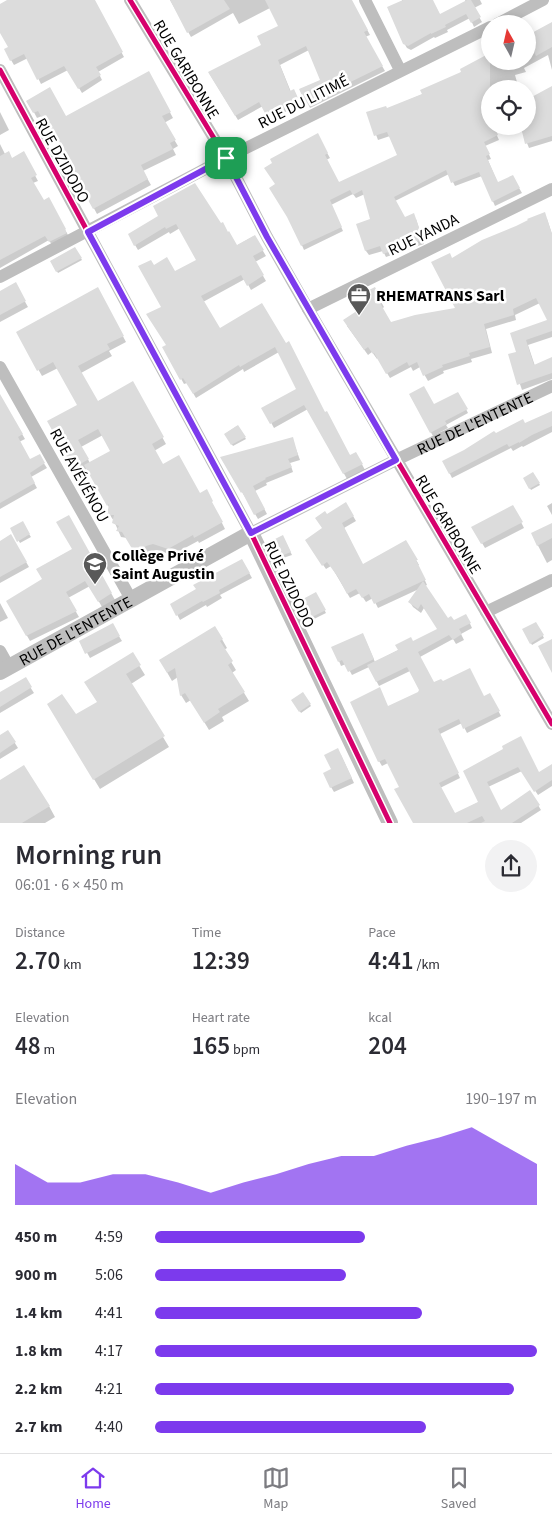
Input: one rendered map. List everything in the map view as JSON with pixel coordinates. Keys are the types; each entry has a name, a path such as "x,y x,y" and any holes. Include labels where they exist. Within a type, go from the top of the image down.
{"street":[{"name":"RUE GARIBONNE","path":"130,0 226,158 267,237 308,309 552,724"},
{"path":"365,0 400,70"},
{"path":"513,15 542,0"},
{"name":"RUE DU LITIMÉ","path":"0,277 226,158 481,31"},
{"name":"RUE DZIDODO","path":"0,70 251,533 390,823"},
{"name":"RUE YANDA","path":"308,309 552,189"},
{"name":"RUE AVÉVÉNOU","path":"0,366 131,599"},
{"name":"RUE DE L'ENTENTE","path":"4,669 251,533 396,460 552,386"},
{"path":"486,612 552,580"},
{"path":"0,651 4,669"}],"building":[{"path":"7,0 95,0 123,52 96,67 101,75 78,89 64,66 37,80 24,54 10,61 4,49 8,47 0,33 0,4"},
{"path":"170,0 224,0 230,9 187,33"},
{"path":"265,0 352,0 368,30 364,32 383,66 306,104 299,89 320,80 306,46 278,60 290,91 294,89 299,100 266,115 259,102 235,116 208,72 261,45 257,36 278,26"},
{"path":"403,0 433,0 440,14 467,0 471,0 481,17 471,23 466,14 445,25 446,27 408,46 403,44 387,7"},
{"path":"552,22 552,47 536,56 536,31"},
{"path":"481,58 481,70 490,70 490,80 481,80 481,135 498,135 484,142 490,154 486,156 498,182 513,175 520,188 492,202 479,172 451,183 446,170 394,197 405,217 414,213 423,239 383,254 380,246 365,251 356,224 370,219 362,190 353,195 350,190 330,200 342,227 301,246 287,217 269,188 275,184 264,168 272,163 270,159 318,133 328,153 325,155 339,182 397,155 387,132 374,136 366,112 386,106 387,108 422,94 420,90 461,72 460,69"},
{"path":"149,71 171,112 162,116 176,140 170,143 173,149 141,165 148,179 93,209 66,160 69,158 49,124 46,125 38,111 33,113 26,101 50,87 66,116"},
{"path":"552,86 552,136 525,144 523,135 536,135 536,95"},
{"path":"9,151 12,158 24,151 37,175 31,178 44,200 49,197 67,233 49,242 45,236 0,260 0,156"},
{"path":"195,183 237,245 255,235 264,250 253,256 264,275 247,286 241,275 201,296 220,328 262,303 286,343 289,341 325,412 327,411 350,455 356,452 363,464 343,474 304,405 270,424 261,408 296,389 275,347 240,367 239,365 193,394 183,378 180,380 162,347 166,345 146,314 161,307 138,266 151,260 154,265 167,257 175,271 196,260 176,224 166,229 165,227 134,246 128,234 158,216 153,206"},
{"path":"545,212 552,234 552,331 526,340 534,365 552,357 552,373 517,385 508,354 516,352 510,333 547,320 536,298 513,309 514,315 484,324 490,347 469,353 470,356 442,365 443,367 423,376 417,362 409,366 407,362 386,374 374,353 368,347 364,350 343,320 369,303 363,293 375,287 382,302 380,303 391,322 415,315 455,308 431,262 450,253 452,258 482,240"},
{"path":"75,247 82,258 56,272 50,261"},
{"path":"16,282 26,301 0,315 0,291"},
{"path":"98,287 124,336 107,344 110,349 78,366 98,401 133,381 164,437 152,444 163,464 179,455 200,493 207,489 223,522 194,538 193,535 168,549 153,544 134,552 122,532 116,531 119,526 112,523 114,515 107,515 109,504 107,506 84,465 110,451 98,429 78,440 89,459 73,468 47,421 77,405 53,362 37,371 16,332"},
{"path":"424,386 434,404 458,392 468,409 445,421 447,424 430,433 409,394"},
{"path":"0,394 23,434 18,437 30,459 40,454 45,463 30,473 35,483 0,503"},
{"path":"552,411 552,426 519,443 509,447 507,444 449,474 442,461 494,431 496,433 523,419 525,423"},
{"path":"238,425 246,437 231,445 224,434"},
{"path":"293,437 298,455 288,459 292,467 265,478 253,486 265,509 254,515 220,457"},
{"path":"533,472 540,483 529,489 523,478"},
{"path":"346,502 354,516 342,523 363,564 406,540 418,560 416,560 426,580 374,604 369,594 362,598 356,589 347,594 327,562 322,566 305,540 322,528 315,518 325,511 327,514"},
{"path":"513,505 523,522 481,544 471,527"},
{"path":"69,515 112,593 98,602 85,581 66,592 77,611 26,636 6,601 42,579 36,569 72,549 56,522"},
{"path":"23,521 30,534 17,542 10,528"},
{"path":"552,523 552,538 537,546 531,533"},
{"path":"11,534 27,562 0,577 0,541"},
{"path":"283,535 291,552 281,556 273,540"},
{"path":"242,559 250,573 219,590 220,593 176,616 170,604 196,589 193,585"},
{"path":"423,581 448,618 451,616 454,620 466,614 471,623 459,629 462,634 453,640 449,635 418,652 434,682 441,679 443,681 470,668 484,696 490,693 500,711 463,729 459,719 438,729 459,773 439,783 455,813 478,802 463,771 503,749 502,746 521,736 539,772 552,764 552,780 534,792 518,767 487,782 501,810 530,790 540,805 512,823 481,823 485,821 482,816 467,823 413,823 394,789 399,787 385,759 378,762 350,702 380,687 388,706 418,692 419,690 407,667 376,682 367,665 398,650 395,645 411,637 413,641 437,629 421,604 418,609 408,602"},
{"path":"316,592 326,610 312,617 303,599"},
{"path":"536,622 544,635 530,644 522,629"},
{"path":"113,623 120,636 85,654 79,641"},
{"path":"215,626 223,639 220,641 233,661 228,665 245,692 218,709 220,712 204,723 185,693 180,696 175,668 167,673 159,660"},
{"path":"363,633 374,659 348,672 342,660 338,662 331,647"},
{"path":"552,639 552,673 538,646"},
{"path":"133,652 141,665 126,674 165,736 93,780 47,704 62,694 76,714 97,702 84,682"},
{"path":"26,677 32,687 0,707 0,692"},
{"path":"303,692 311,704 299,712 291,700"},
{"path":"8,730 16,742 0,753 0,735"},
{"path":"338,748 352,778 330,788 323,773 331,769 324,755"},
{"path":"24,765 50,806 22,823 0,823 0,780"}],"cycle path":[{"path":"130,0 226,158 267,237 308,309 552,724"},
{"path":"0,70 251,533 390,823"}],"place":[{"name":"RHEMATRANS Sarl","path":"359,316"},
{"name":"Collège Privé Saint Augustin","path":"95,585"}],"route":[{"path":"226,158 267,237 396,460 251,533 88,232 226,158"}]}
